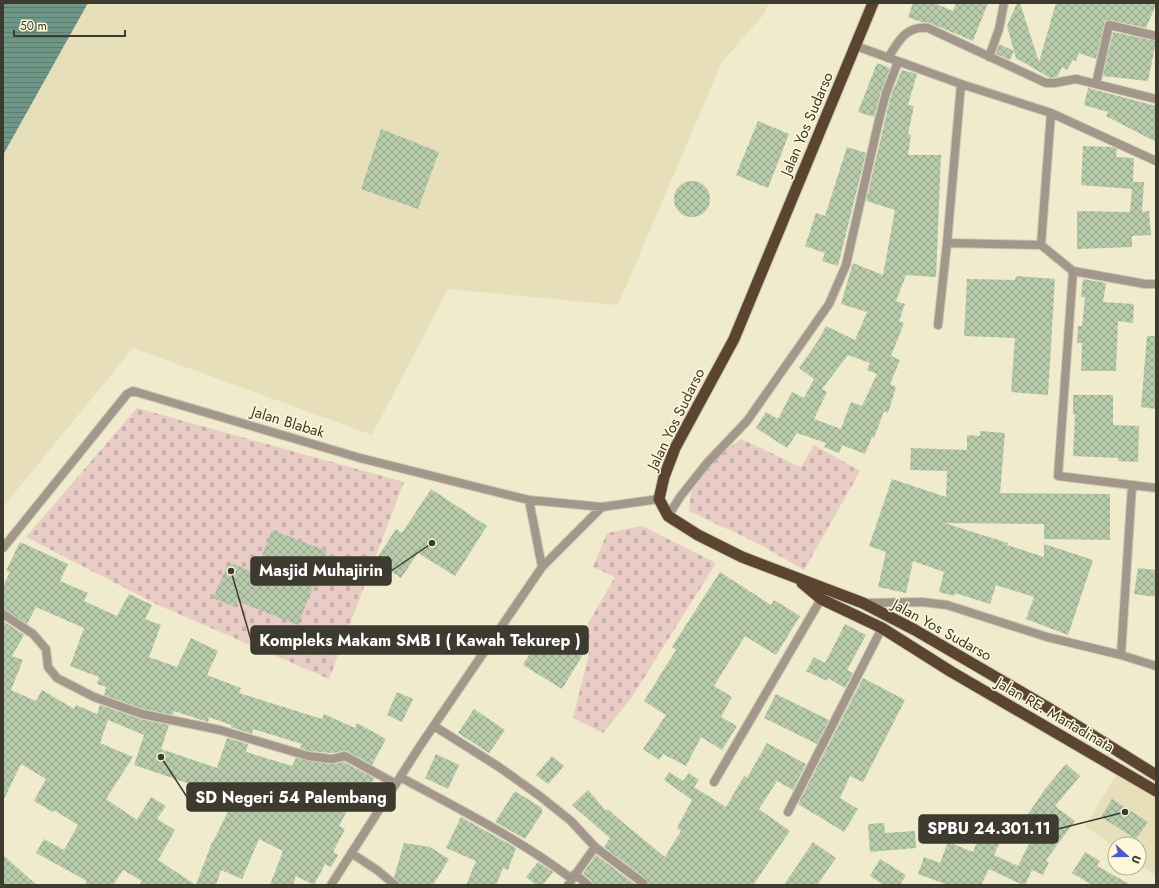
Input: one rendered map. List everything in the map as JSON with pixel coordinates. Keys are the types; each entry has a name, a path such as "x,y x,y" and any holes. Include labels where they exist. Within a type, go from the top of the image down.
{"highway":[{"name":"Jalan Yos Sudarso","path":"873,3 734,339 676,448 661,485 659,499 668,516 692,532 742,557 863,603 915,630 1048,707 1156,775"},
{"name":"Jalan RE. Martadinata","path":"797,578 821,599 882,628 950,671 1156,791"}],"street":[{"path":"989,57 999,29 1004,3"},
{"path":"1096,84 1109,25 1156,36"},
{"path":"888,58 906,33 921,27 928,28 1046,83 1054,84 1071,78 1156,99"},
{"path":"856,46 961,84 1051,113 1156,161"},
{"path":"668,516 680,497 707,463 747,421 829,304 846,265 878,124 886,93 898,62"},
{"path":"938,325 961,84"},
{"path":"1041,245 1051,113"},
{"path":"947,243 1041,245 1073,271 1145,284 1156,284"},
{"path":"1073,271 1058,476 1156,488"},
{"name":"Jalan Blabak","path":"3,548 127,394 133,390 360,458 529,500 602,507 659,499"},
{"path":"1121,655 1132,486"},
{"path":"529,500 542,568"},
{"path":"331,885 434,726 542,568 602,507"},
{"path":"714,782 821,599"},
{"path":"863,603 922,602 947,605 1047,637 1121,655 1156,666"},
{"path":"3,614 33,634 46,649 48,667 57,678 94,697 142,714 220,730 308,756 332,759 345,756 495,828 547,860 571,879 588,885"},
{"path":"788,812 882,628"},
{"path":"434,726 500,767 541,797 571,821 595,847 643,883"},
{"path":"571,879 595,847"},
{"path":"351,853 377,870 395,885"}],"shaded area":[{"path":"3,3 88,3 3,155"},
{"path":"88,3 769,3 764,14 722,62 618,305 448,289 372,435 133,348 3,507 3,155"},
{"path":"1116,775 1156,798 1156,876 1147,870 1147,836 1107,836 1107,841 1085,826"}],"green space":[{"path":"137,408 404,482 329,679 158,605 26,537"},
{"path":"741,439 801,467 814,445 860,471 804,570 759,544 689,511 691,492 717,457"},
{"path":"642,526 716,563 632,697 603,733 573,718 590,649 578,641 615,577 593,567 607,533"}],"building":[{"path":"913,3 934,3 953,11 956,3 988,3 973,41 930,23 921,22 908,17"},
{"path":"1017,3 1020,3 1039,62 1056,3 1156,3 1146,28 1110,20 1105,21 1096,59 1079,53 1076,61 1073,60 1067,70 1062,67 1057,77 1050,78 1016,58 1007,26"},
{"path":"1113,32 1156,41 1148,81 1103,76"},
{"path":"999,44 1014,51 1010,60 996,54"},
{"path":"877,63 890,68 874,117 858,112"},
{"path":"902,70 917,74 908,105 914,106 908,134 911,135 908,155 941,155 936,277 906,275 896,301 905,304 899,321 904,323 891,356 900,360 890,384 896,387 888,413 884,411 874,438 872,437 865,454 842,445 839,453 824,447 826,443 797,433 787,448 756,428 766,412 778,419 792,392 804,398 814,379 799,368 818,341 826,326 855,340 867,312 841,304 853,263 883,275 895,210 866,201 891,95","holes":["848,355 870,363 867,370 877,374 862,406 851,402 841,429 814,419 827,392 822,389"]},
{"path":"1088,88 1156,106 1156,142 1106,116 1108,112 1084,105"},
{"path":"758,121 789,134 768,188 736,175"},
{"path":"381,129 439,152 418,209 361,189"},
{"path":"1083,146 1113,147 1117,149 1116,157 1134,158 1133,182 1144,182 1142,212 1149,211 1151,235 1132,236 1132,247 1077,249 1077,211 1130,212 1132,189 1081,185"},
{"path":"847,147 866,153 838,266 822,261 825,253 805,246 816,213 825,216"},
{"path":"692,181 705,186 710,199 705,212 692,217 679,212 674,199 679,186"},
{"path":"1016,276 1055,279 1048,395 1011,392 1015,338 964,336 967,279 1015,280"},
{"path":"1083,279 1106,283 1103,302 1134,304 1133,323 1118,321 1116,371 1081,371 1082,343 1077,343 1078,326 1082,326 1085,297 1081,297"},
{"path":"1147,336 1156,336 1156,409 1141,407"},
{"path":"1073,395 1113,395 1113,425 1139,426 1138,462 1118,461 1118,458 1073,456 1075,415 1073,414"},
{"path":"980,431 1005,433 1000,493 1110,494 1110,540 1044,539 1044,524 944,523 1008,543 1007,545 1044,557 1044,544 1093,560 1068,635 1026,619 1034,597 996,585 990,604 955,593 954,596 939,592 944,572 913,561 906,593 878,587 886,552 869,546 892,479 946,497 947,471 910,470 911,448 967,450 967,435 980,436"},
{"path":"431,489 487,526 455,576 418,553 401,578 375,561 396,529 402,533"},
{"path":"272,530 327,551 298,625 237,601 235,607 213,598 229,562 255,573"},
{"path":"20,542 68,564 60,581 88,593 84,601 117,616 129,594 152,605 145,619 161,625 149,657 177,667 191,638 218,651 207,675 241,688 239,693 322,719 324,714 355,728 357,723 386,739 372,765 347,751 332,753 309,751 300,748 302,744 253,729 252,734 231,727 231,725 209,717 208,722 174,711 173,715 143,709 104,695 106,687 97,684 99,677 70,666 84,628 36,607 27,624 3,609 3,586 10,572 6,571"},
{"path":"1138,568 1156,570 1156,597 1134,594"},
{"path":"720,572 771,605 774,600 800,616 776,655 745,636 714,686 732,697 721,717 737,726 722,750 701,737 686,766 663,754 659,760 643,749 666,715 644,701 676,650 672,647"},
{"path":"3,621 24,635 12,656 23,660 11,690 36,701 42,690 74,709 76,705 97,714 100,705 140,719 169,725 161,749 217,768 227,738 248,744 246,752 292,766 296,758 331,764 344,762 374,778 360,803 353,800 339,826 345,829 333,852 338,855 331,867 325,864 314,885 296,876 293,885 270,885 283,851 259,839 242,879 221,870 216,885 196,885 139,885 142,881 123,870 113,885 84,885 87,881 36,853 44,839 64,850 78,825 54,810 53,812 34,801 46,779 21,764 3,801","holes":["108,720 144,735 134,765 234,799 212,842 196,885 158,860 175,830 157,819 166,806 151,797 137,820 106,799 133,757 100,743"]},
{"path":"845,624 866,635 847,670 853,673 845,688 828,678 827,681 806,671 814,657 825,663"},
{"path":"546,627 585,651 562,689 523,665"},
{"path":"863,678 905,700 863,782 850,776 840,798 858,809 844,832 798,804"},
{"path":"397,692 413,699 402,722 387,715"},
{"path":"776,694 829,720 817,744 764,718"},
{"path":"474,709 505,730 489,753 458,733"},
{"path":"767,743 806,764 793,790 777,781 759,809 790,831 753,885 648,885 646,879 604,847 610,838 572,805 588,790 606,811 608,809 665,857 681,831 677,828 692,800 664,780 669,772 683,781 689,773 699,780 694,787 726,807 744,776 747,778"},
{"path":"436,754 459,765 448,789 425,778"},
{"path":"552,756 564,766 548,784 536,775"},
{"path":"1066,764 1080,776 1055,806 1075,821 1046,860 1049,862 1043,875 1032,870 1025,885 1023,885 989,869 981,885 948,885 918,874 924,857 940,863 948,842 973,852 979,837 999,844 994,855 1018,866 1030,842 1016,832 1045,789"},
{"path":"515,791 542,808 542,813 525,839 495,822"},
{"path":"1112,799 1148,822 1138,836 1131,836 1101,817"},
{"path":"461,817 516,848 508,870 503,868 496,885 466,885 476,861 446,848"},
{"path":"884,823 885,833 915,831 916,848 870,852 868,824"},
{"path":"813,842 836,858 817,885 784,885"},
{"path":"404,843 430,847 449,859 433,885 400,885 394,877"},
{"path":"1085,852 1100,861 1097,866 1107,872 1107,876 1115,876 1131,885 1092,885 1072,873"},
{"path":"3,855 21,871 37,885 3,885"},
{"path":"596,855 636,885 593,885 592,881 583,874"},
{"path":"880,859 906,875 900,885 884,885 870,876"},
{"path":"538,862 553,872 543,885 536,885 526,877"}],"place":[{"name":"Masjid Muhajirin","path":"432,543"},
{"name":"Kompleks Makam SMB I ( Kawah Tekurep )","path":"231,571"},
{"name":"SD Negeri 54 Palembang","path":"161,757"},
{"name":"SPBU 24.301.11","path":"1125,812"}]}
